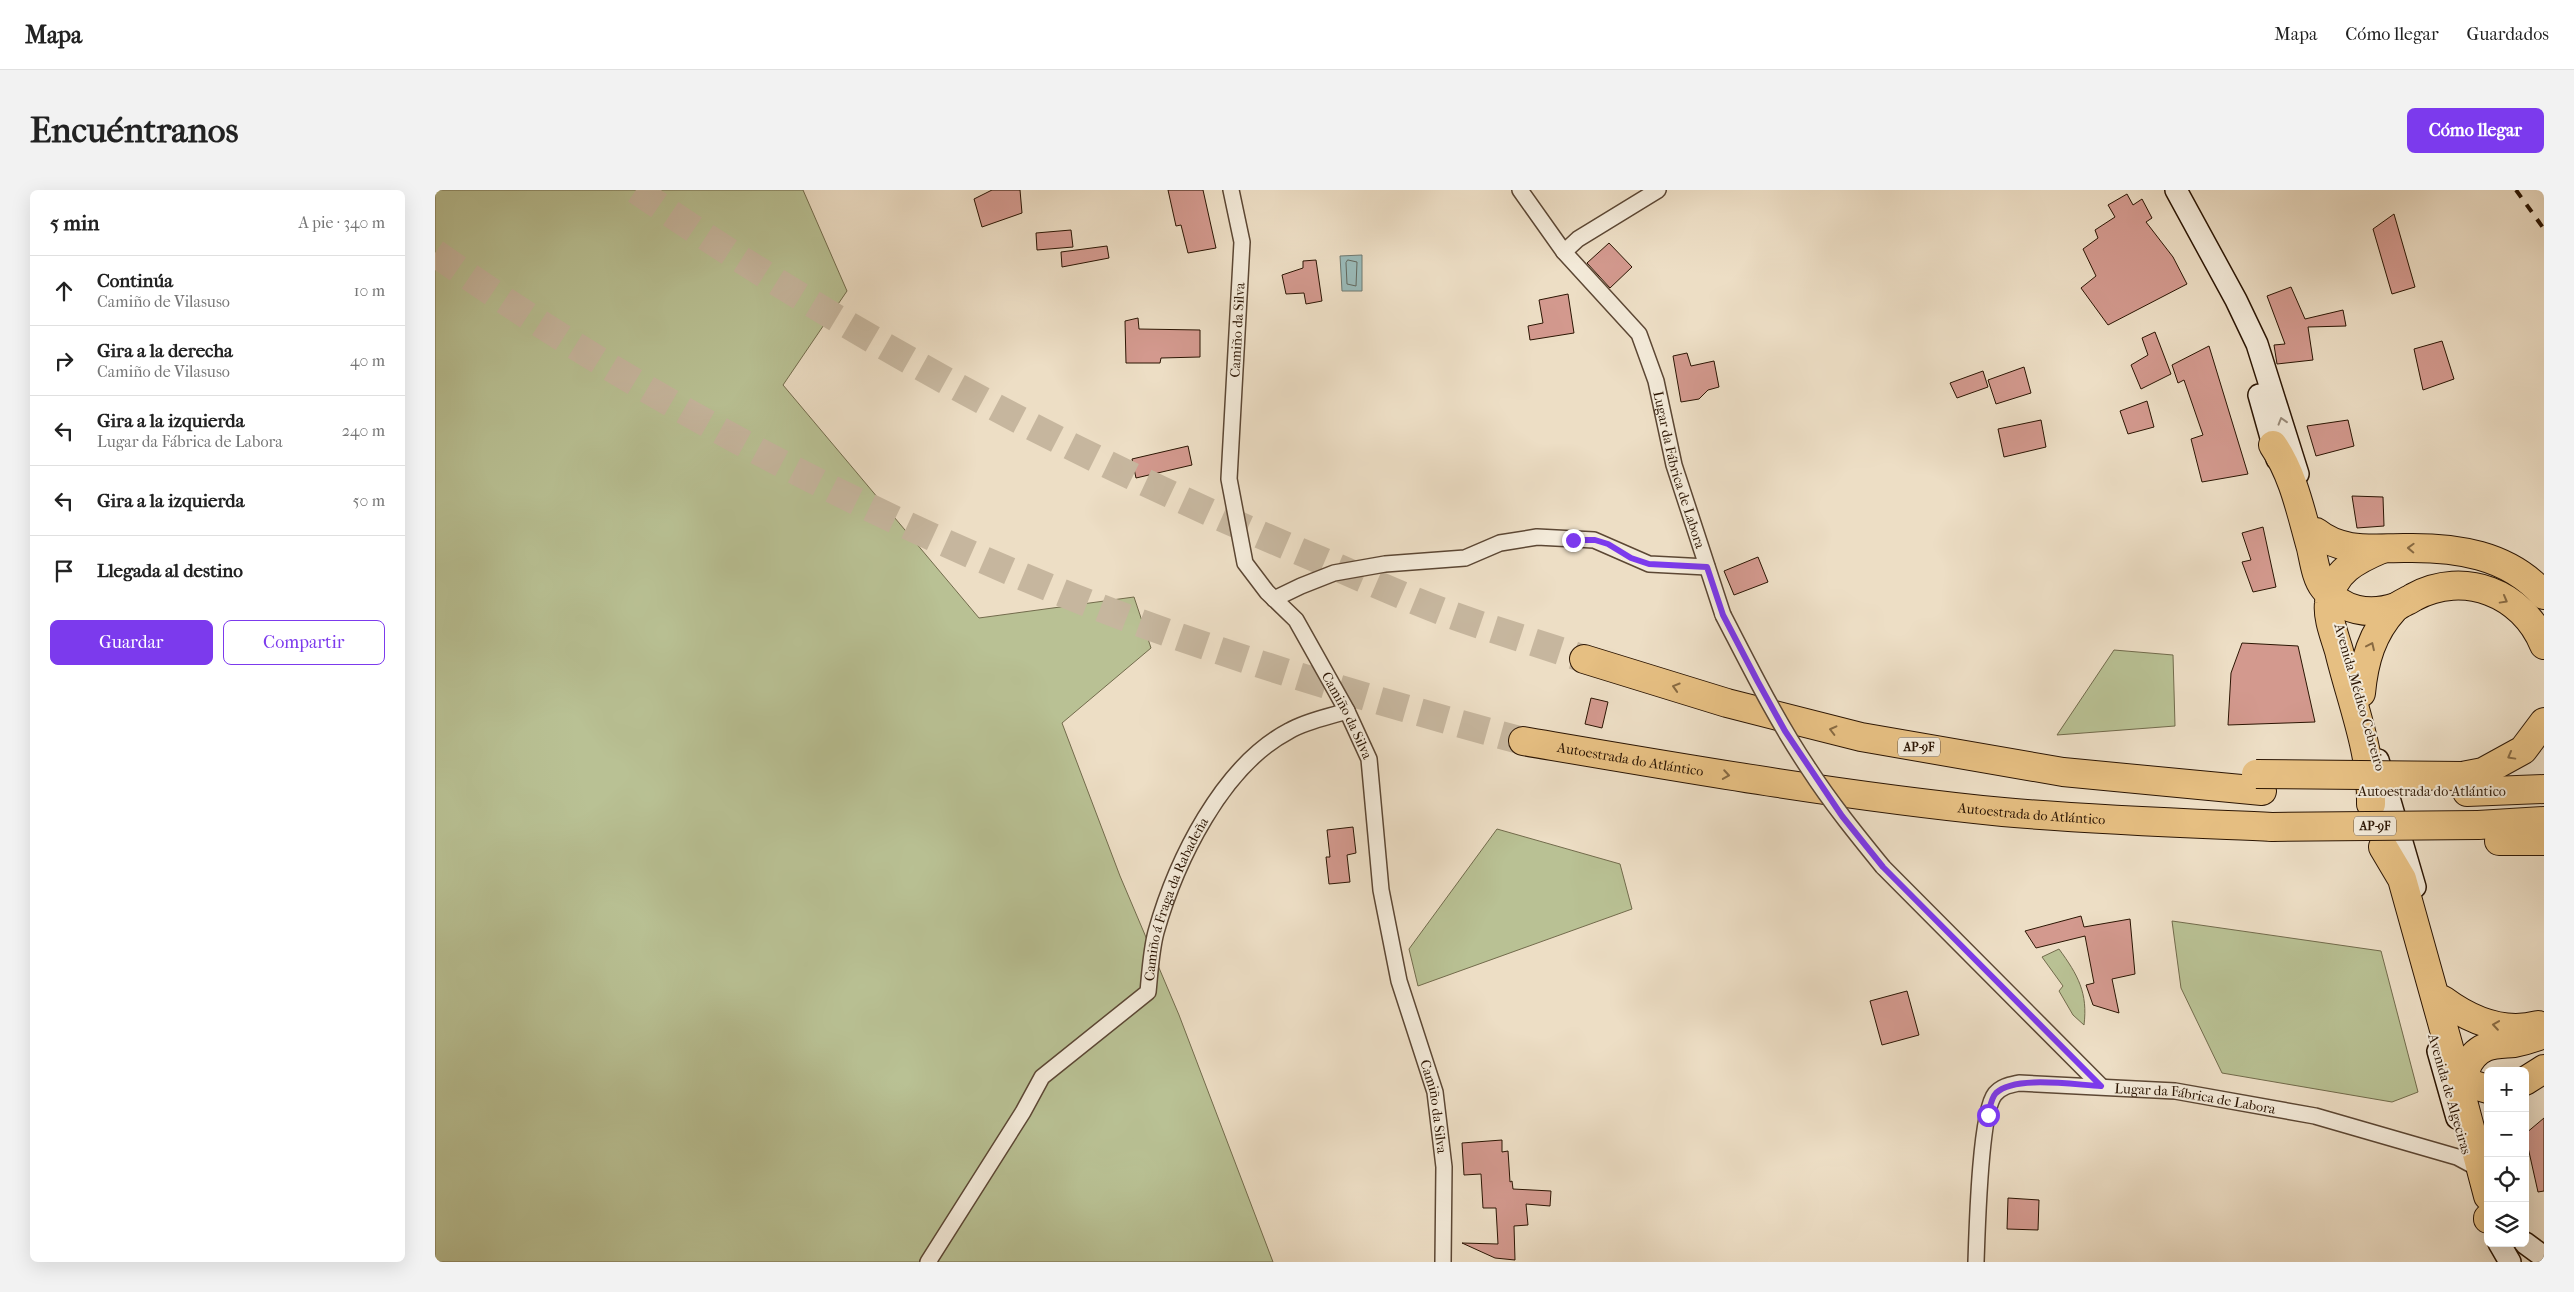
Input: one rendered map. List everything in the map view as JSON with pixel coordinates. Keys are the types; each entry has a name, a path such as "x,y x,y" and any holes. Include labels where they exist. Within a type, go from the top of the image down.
{"highway":[{"path":"2273,445 2287,469 2319,580 2331,595 2345,606 2363,612 2379,613 2396,608 2421,594 2444,585 2475,586 2505,600 2523,612 2539,632 2544,645"},
{"path":"2316,532 2338,546 2470,552 2505,564 2544,595"},
{"path":"2371,804 2371,782 2367,755 2332,622 2329,603 2337,580 2348,566 2382,549"},
{"path":"2361,693 2367,655 2379,629 2396,608"},
{"path":"1585,659 1727,703 1861,737 2259,782 2465,784 2523,750 2544,722"},
{"name":"Autoestrada do Atlántico","path":"1523,741 1725,775 1878,798 2004,812 2276,834 2479,833 2544,821"},
{"name":"Autoestrada do Atlántico","path":"2465,784 2544,788"},
{"path":"2479,833 2544,841"},
{"path":"2383,847 2402,878 2450,1057 2455,1069 2474,1085 2484,1088"},
{"path":"2443,1000 2461,1014 2487,1024 2510,1027 2544,1024"},
{"path":"2484,1181 2463,1101 2461,1086 2463,1077 2473,1057 2486,1048 2544,1034"}],"main road":[{"name":"Avenida Médico Cebreiro","path":"2176,190 2257,344 2316,532 2331,595 2361,693 2419,902 2463,1077 2479,1160"},
{"name":"Avenida Médico Cebreiro","path":"2220,273 2239,326 2273,445 2430,1025"},
{"name":"Avenida de Algeciras","path":"2430,1025 2479,1160 2485,1202"},
{"path":"2529,1246 2544,1257"},
{"path":"2501,1247 2510,1262"},
{"path":"2509,1247 2516,1262"},
{"path":"2523,1247 2532,1262"}],"street":[{"name":"Camiño da Silva","path":"1231,190 1242,242 1229,479 1245,563 1274,599 1296,620 1347,711 1369,758 1381,890 1399,982 1435,1092 1443,1167 1443,1262"},
{"name":"Lugar da Fábrica de Labora","path":"1520,190 1564,252 1639,334 1656,381 1674,465 1723,615 1785,731 1809,769 1842,816 1883,867 2101,1086 2175,1090 2315,1116 2457,1157 2479,1160"},
{"path":"1564,252 1578,239 1658,190"},
{"path":"1274,599 1334,573 1385,564 1465,558 1500,543 1537,537 1595,540 1649,564 1707,567"},
{"name":"Camiño á Fraga da Rabadeña","path":"929,1262 1023,1112 1042,1077 1148,992 1156,932 1182,862 1215,802 1251,759 1290,730 1347,711"},
{"path":"1976,1262 1978,1197 1988,1115 1994,1095 2005,1086 2019,1083 2101,1086"}],"green space":[{"path":"435,190 803,190 847,291 783,385 979,618 1134,597 1151,648 1062,723 1120,876 1179,1015 1273,1262 435,1262"},
{"path":"2114,650 2173,655 2175,726 2057,735"},
{"path":"1497,829 1620,864 1632,909 1418,986 1409,949"},
{"path":"2172,921 2381,951 2418,1092 2392,1102 2222,1073 2181,988"},
{"path":"2059,949 2076,976 2083,994 2084,1025 2073,1015 2059,991 2063,986 2042,957"}],"water":[{"path":"1362,255 1362,291 1342,291 1340,256"}],"building":[{"path":"992,190 1020,190 1022,213 982,227 974,199"},
{"path":"1168,190 1203,190 1216,248 1188,253 1181,225 1176,226"},
{"path":"2127,194 2133,205 2142,199 2152,218 2146,222 2173,257 2187,284 2108,325 2081,288 2096,276 2083,249 2098,238 2095,230 2115,217 2108,205"},
{"path":"2394,214 2415,287 2392,294 2373,229"},
{"path":"1071,230 1073,247 1037,250 1036,233"},
{"path":"1609,243 1632,267 1610,288 1587,263"},
{"path":"1107,246 1109,258 1062,267 1061,252"},
{"path":"1316,260 1322,301 1306,304 1304,293 1286,294 1282,275 1303,268 1303,261"},
{"path":"2291,287 2305,319 2343,310 2346,326 2308,327 2313,360 2277,364 2274,345 2285,344 2267,296"},
{"path":"1568,294 1574,333 1530,340 1528,326 1543,323 1539,300"},
{"path":"1138,318 1139,329 1200,330 1200,357 1161,358 1160,363 1126,363 1125,321"},
{"path":"2155,332 2171,374 2141,389 2131,365 2148,355 2142,338"},
{"path":"2442,341 2454,379 2423,390 2414,349"},
{"path":"2209,346 2248,474 2202,482 2191,439 2203,435 2184,380 2178,383 2172,365"},
{"path":"1687,353 1691,366 1714,361 1719,387 1708,390 1699,399 1681,402 1673,356"},
{"path":"2024,367 2031,393 1996,404 1988,380"},
{"path":"1983,371 1988,387 1957,398 1950,383"},
{"path":"2147,401 2154,427 2128,434 2120,411"},
{"path":"2041,420 2046,447 2004,457 1998,429"},
{"path":"2348,420 2354,446 2316,456 2307,426"},
{"path":"1188,446 1192,465 1136,478 1132,459"},
{"path":"2352,496 2383,497 2384,526 2357,528"},
{"path":"2263,527 2276,587 2253,592 2242,562 2251,560 2242,533"},
{"path":"1758,557 1768,582 1734,595 1724,571"},
{"path":"2242,643 2298,646 2315,722 2228,725 2231,673"},
{"path":"1591,698 1608,702 1602,728 1585,724"},
{"path":"1353,827 1356,853 1347,855 1350,882 1329,884 1326,857 1330,857 1327,830"},
{"path":"2081,916 2084,927 2130,919 2135,974 2112,979 2119,1013 2093,1005 2086,985 2094,983 2085,936 2036,948 2025,931"},
{"path":"1907,991 1919,1035 1882,1045 1870,1001"},
{"path":"2544,1118 2544,1191 2538,1192 2529,1152 2529,1131"},
{"path":"1502,1140 1502,1152 1508,1151 1510,1182 1512,1181 1513,1189 1551,1191 1550,1206 1526,1204 1528,1225 1514,1226 1515,1260 1495,1258 1462,1243 1498,1244 1496,1208 1483,1208 1481,1174 1464,1175 1462,1143"},
{"path":"2008,1198 2039,1200 2038,1230 2007,1229"}],"tunnel":[{"path":"636,190 717,244 883,346 1055,438 1231,522 1409,598 1463,619 1584,659"},
{"path":"435,253 510,304 666,400 745,444 908,526 1075,598 1185,639 1353,693 1523,741"}],"railway":[{"path":"2516,190 2544,229"}],"route":[{"path":"1573,540 1595,540 1608,544 1631,558 1649,564 1707,567 1723,615 1758,682 1785,731 1842,816 1883,867 2101,1086 2019,1083 2005,1086 1994,1095 1988,1115"}]}
